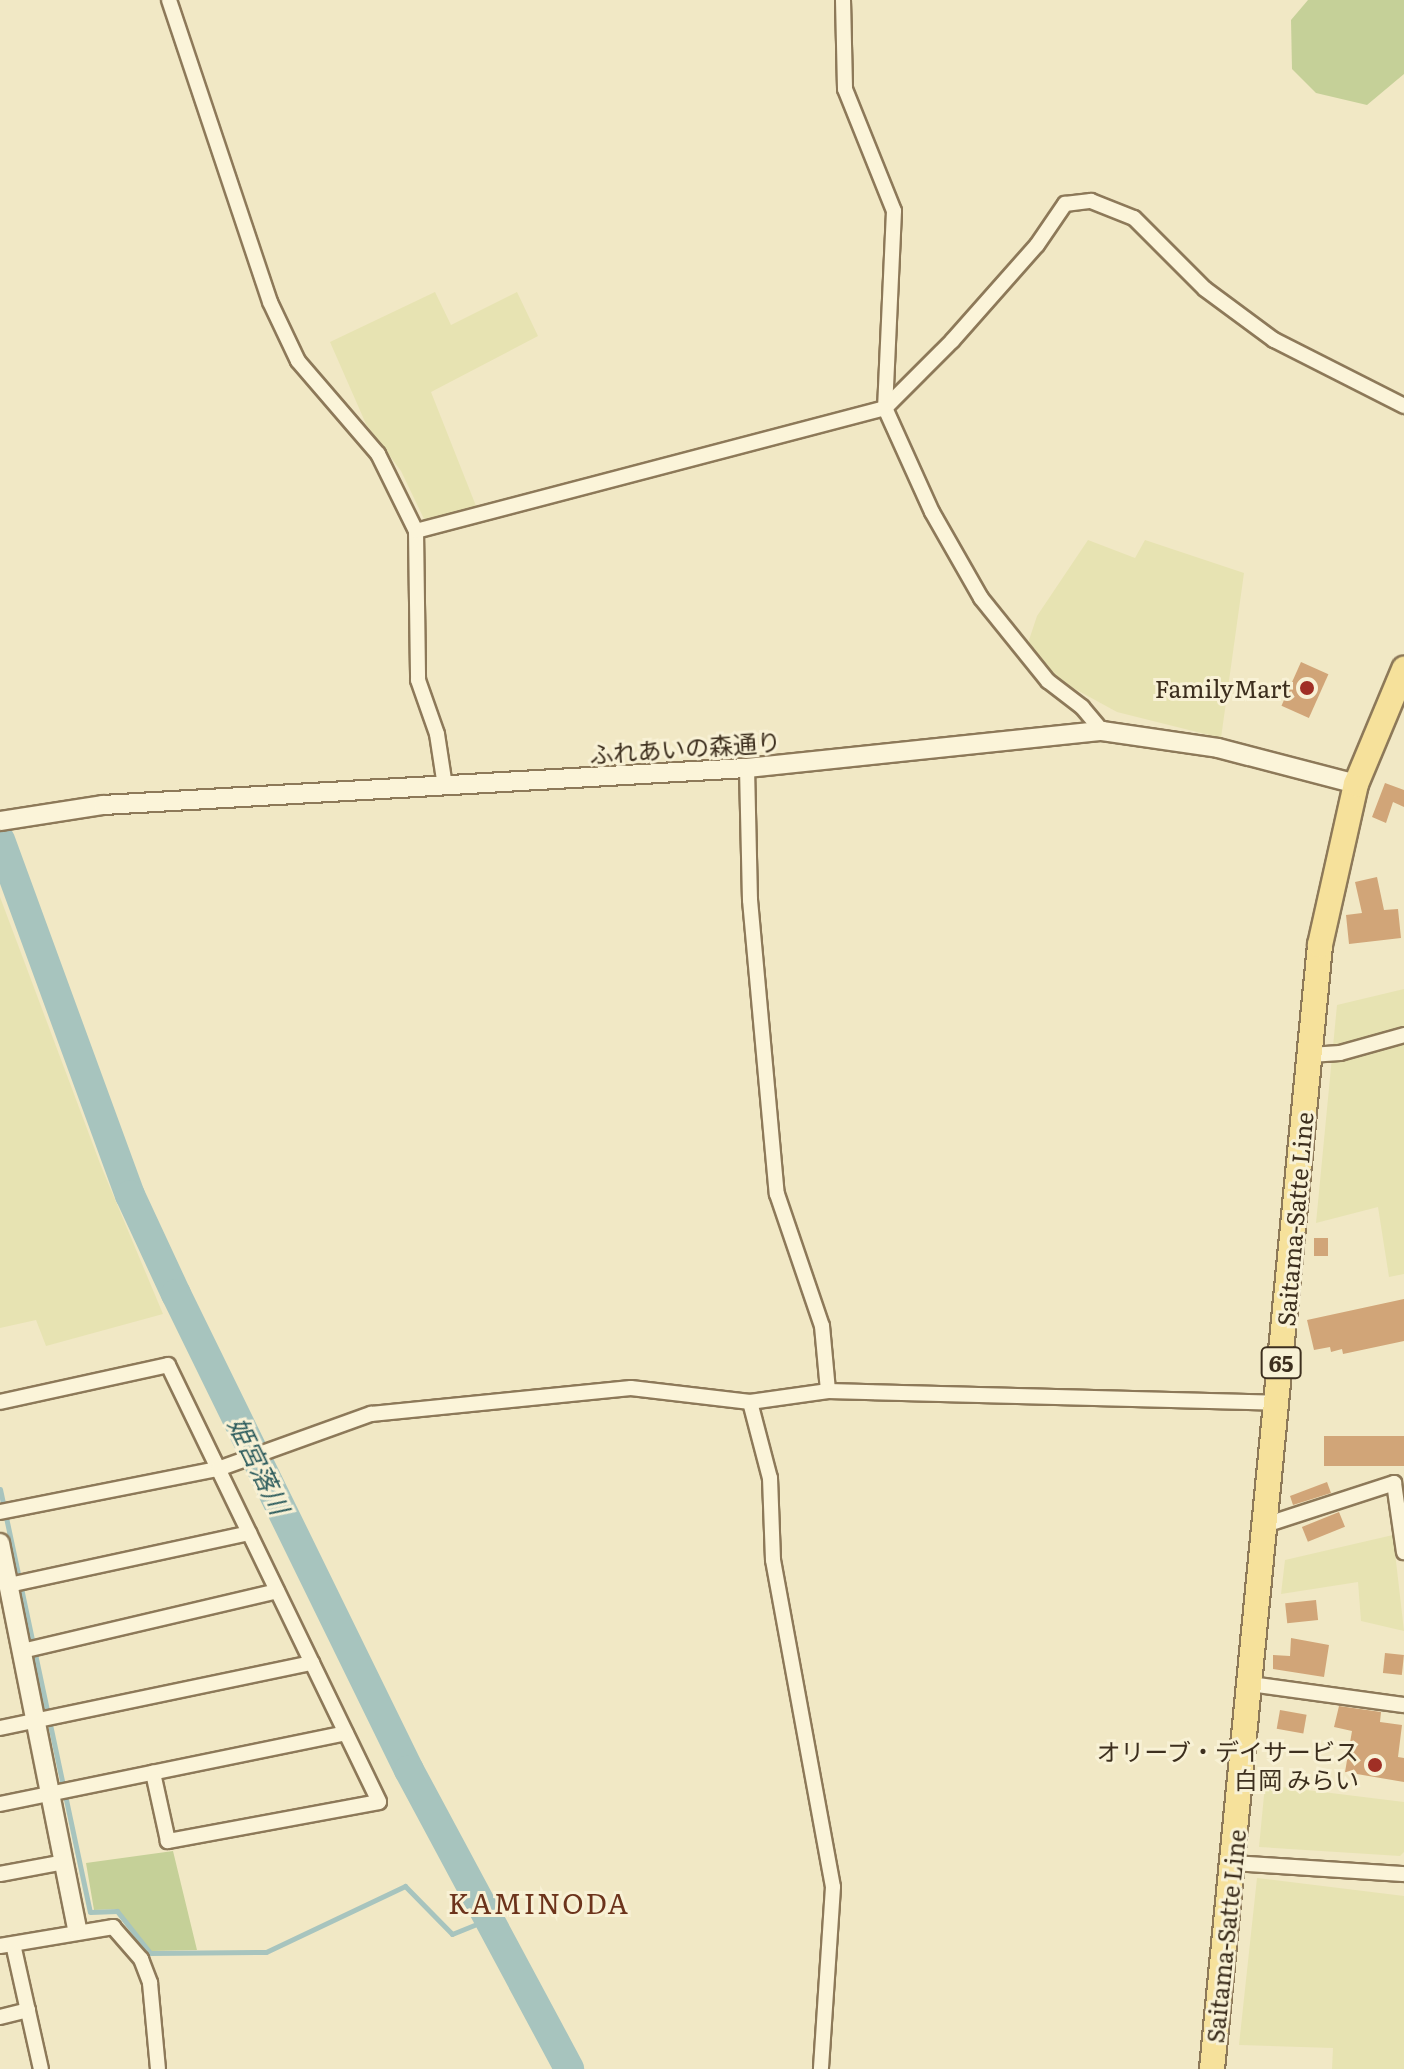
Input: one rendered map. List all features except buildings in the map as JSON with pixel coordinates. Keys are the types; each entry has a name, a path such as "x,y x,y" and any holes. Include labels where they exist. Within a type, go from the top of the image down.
{"main road":[{"name":"Saitama-Satte Line","path":"1212,2069 1320,945 1356,784 1404,669"}],"street":[{"path":"169,0 270,302 298,361 378,454 416,531 418,680 437,734 445,786"},
{"path":"843,0 845,89 883,174 894,211 885,408 932,512 981,598 1048,681 1082,707 1102,731"},
{"path":"416,531 885,408 952,341 1037,245 1065,204 1091,201 1134,218 1205,289 1274,340 1404,406"},
{"name":"ふれあいの森通り","path":"6,820 103,805 747,768 1102,731 1218,748 1356,784"},
{"path":"747,768 750,900 777,1194 822,1326 828,1391"},
{"path":"1310,1055 1340,1053 1404,1035"},
{"path":"0,1402 168,1365 224,1466 249,1533 379,1802 168,1841 153,1773"},
{"path":"0,1512 224,1466 371,1414 631,1388 750,1402 828,1391 1277,1403"},
{"path":"750,1402 770,1478 773,1560 833,1887 821,2069"},
{"path":"1265,1525 1394,1483 1404,1552"},
{"path":"9,1585 249,1533"},
{"path":"0,1543 77,1930"},
{"path":"22,1651 277,1591"},
{"path":"0,1728 312,1663"},
{"path":"1250,1684 1404,1705"},
{"path":"0,1804 346,1733"},
{"path":"0,1874 64,1862"},
{"path":"1232,1863 1404,1874"},
{"path":"41,2069 28,2010 6,1945 77,1930 113,1927 141,1959 150,1983 158,2069"},
{"path":"0,2017 28,2010"}],"shaded area":[{"path":"435,292 451,325 517,292 538,336 431,392 478,511 425,521 401,471 366,424 330,342"},
{"path":"1088,540 1135,558 1145,540 1244,573 1221,738 1117,712 1062,682 1037,661 1028,643 1037,616"},
{"path":"0,897 101,1166 163,1314 46,1346 36,1320 0,1328"},
{"path":"1404,989 1404,1274 1389,1277 1378,1207 1316,1223 1337,1005"},
{"path":"1393,1535 1404,1631 1361,1621 1358,1582 1281,1594 1285,1560"},
{"path":"1265,1785 1404,1802 1404,1852 1400,1856 1259,1847"},
{"path":"1257,1878 1404,1896 1404,2069 1332,2069 1333,2048 1239,2045"}],"green space":[{"path":"1308,0 1404,0 1404,74 1367,105 1316,93 1292,69 1291,20"},
{"path":"173,1851 197,1950 150,1951 117,1909 94,1910 86,1863"}],"waterway":[{"name":"姫宮落川","path":"0,840 130,1195 409,1770 569,2069"},
{"path":"0,1489 90,1912 117,1911 150,1953 266,1952 405,1886 452,1934 489,1919"}],"place":[{"name":"FamilyMart","path":"1307,688"},
{"name":"オリーブ・デイサービス 白岡 みらい","path":"1375,1765"}],"district":[{"name":"KAMINODA","path":"539,1902"}]}
